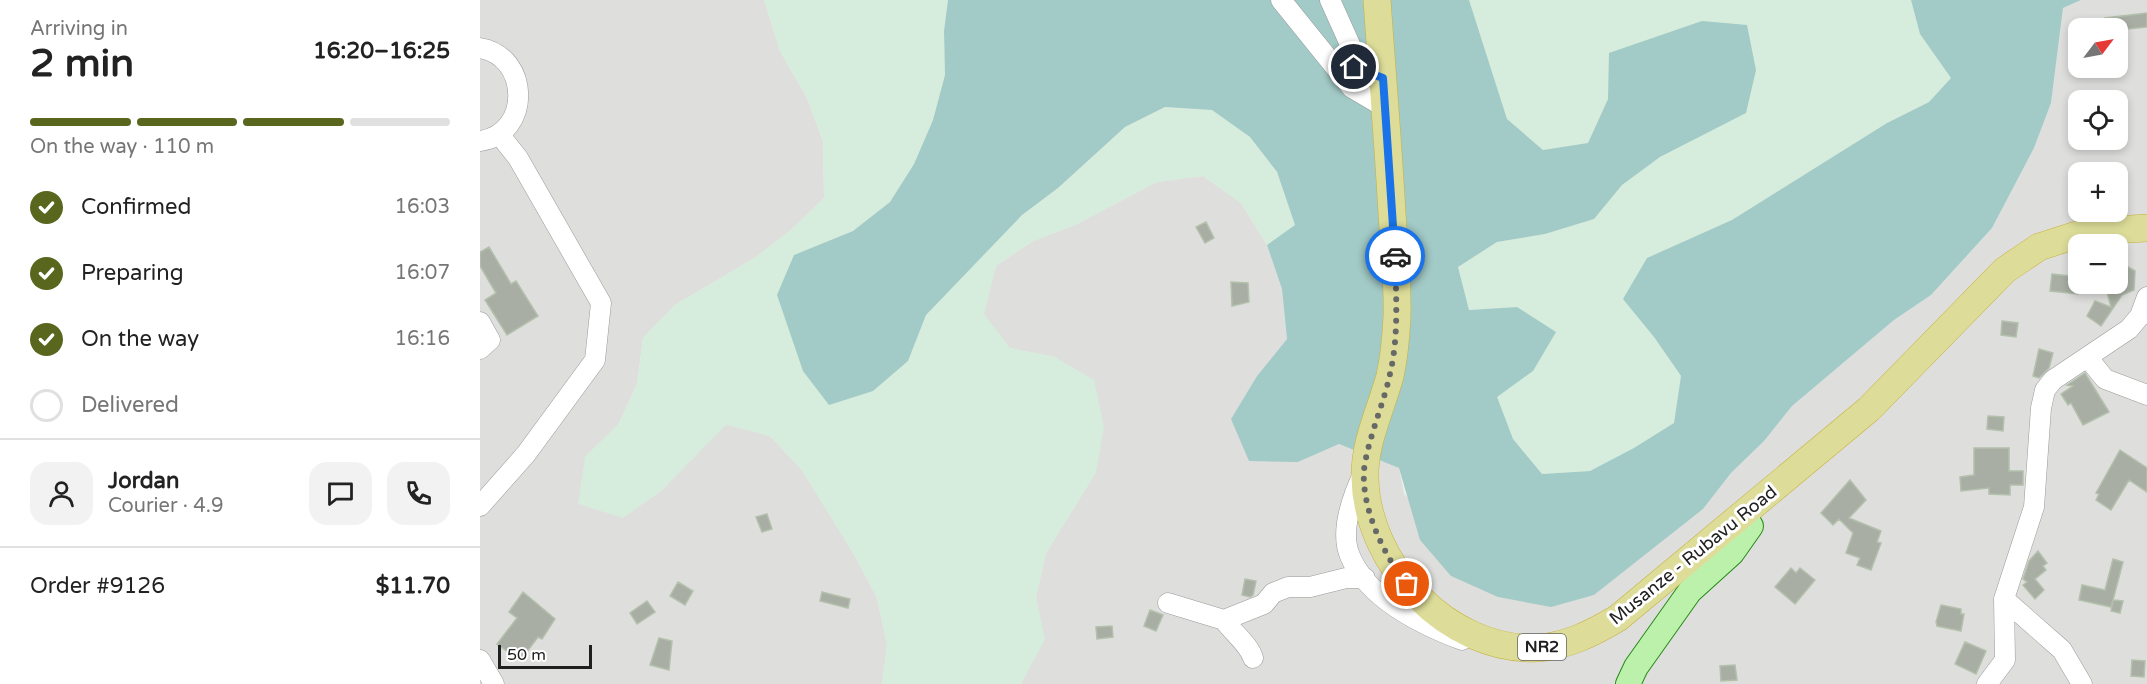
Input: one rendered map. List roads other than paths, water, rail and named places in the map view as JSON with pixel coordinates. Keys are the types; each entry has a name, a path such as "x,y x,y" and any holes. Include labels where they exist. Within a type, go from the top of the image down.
{"highway":[{"name":"Musanze - Rubavu Road","path":"1377,0 1389,149 1397,317 1390,373 1365,460 1371,515 1380,543 1393,567 1407,584 1454,627 1488,641 1538,648 1558,645 1593,633 1618,618 1869,409 2005,270 2039,247 2073,236 2096,231 2147,228"}],"main road":[{"path":"1628,684 1636,667 1690,591 1732,553 1751,526 1743,515"}],"street":[{"path":"1281,0 1352,88 1377,123 1389,149"},
{"path":"1330,0 1353,58 1383,78"},
{"path":"1328,59 1353,58 1380,38"},
{"path":"480,48 498,55 509,65 517,79 520,94 517,110 510,124 499,134 480,141"},
{"path":"1352,88 1386,108"},
{"path":"480,506 526,454 595,360 601,303 518,158 499,134"},
{"path":"1987,684 2005,660 2004,599 2034,507 2036,452 2045,390 2053,380 2134,325 2147,297"},
{"path":"480,322 490,340 480,349"},
{"path":"2088,358 2105,379 2147,395"},
{"path":"1365,469 1354,493 1346,534 1350,556 1372,589 1434,629 1474,645 1507,649 1538,648"},
{"path":"1224,620 1264,604 1273,594 1288,587 1310,587 1346,578 1365,578"},
{"path":"2004,599 2062,650 2082,684"},
{"path":"1167,603 1224,620 1238,639 1251,651 1253,658"},
{"path":"480,660 494,684"}]}
